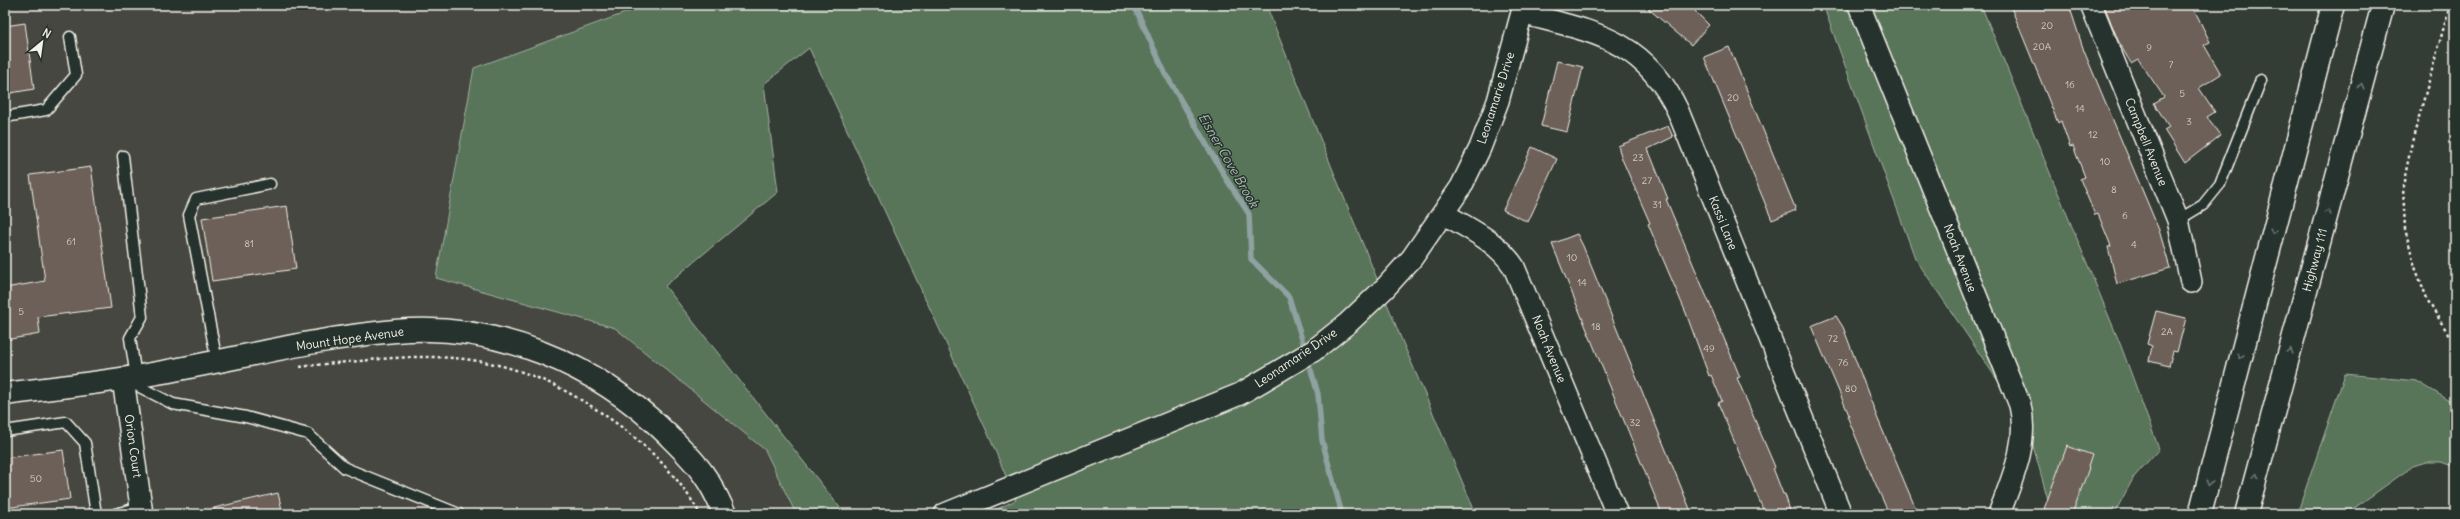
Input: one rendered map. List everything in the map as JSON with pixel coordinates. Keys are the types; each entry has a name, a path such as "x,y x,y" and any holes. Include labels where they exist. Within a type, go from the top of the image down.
{"main road":[{"path":"2283,193 2322,5"},
{"path":"2200,514 2333,5"},
{"name":"Highway 111","path":"2246,514 2383,5"},
{"name":"Mount Hope Avenue","path":"5,394 130,378 332,340 396,331 446,331 492,338 528,348 582,370 618,392 655,422 704,476 725,514"}],"street":[{"name":"Noah Avenue","path":"1859,5 2020,405 2023,425 2020,451 1999,514"},
{"name":"Campbell Avenue","path":"2091,5 2178,220 2191,282"},
{"name":"Leonamarie Drive","path":"945,514 1256,386 1313,351 1348,323 1400,272 1444,214 1467,175 1486,133 1502,86 1523,9"},
{"name":"Kassi Lane","path":"1523,9 1584,30 1615,43 1639,56 1664,84 1678,111 1841,514"},
{"name":"Noah Avenue","path":"1444,214 1494,245 1514,267 1617,514"},
{"name":"Orion Court","path":"130,378 142,510"}],"lane":[{"path":"5,117 46,110 76,76 70,37"},
{"path":"2178,220 2203,205 2220,184 2261,80"},
{"path":"123,156 142,317 130,338 130,378 173,404 246,417 308,434 345,468 459,514"},
{"path":"217,362 189,215 196,199 270,184"},
{"path":"5,431 66,422 85,443 96,514"},
{"path":"115,514 142,510"}],"path":[{"path":"2450,5 2412,142 2403,186 2405,229 2415,267 2428,301 2449,335 2455,340"},
{"path":"296,368 429,355 464,358 500,365 537,378 590,405 649,448 670,472 700,514"}],"shaded area":[{"path":"5,5 647,5 474,68 436,278 615,328 765,450 796,514 5,514"}],"green space":[{"path":"647,5 1266,5 1403,343 1476,514 987,514 1016,500 989,436 809,48 764,84 778,192 665,286 845,514 796,514 765,450 615,328 436,278 474,68"},
{"path":"1823,5 1981,5 2121,346 2159,449 2134,477 2114,514 2052,514 2027,424 1915,258"},
{"path":"2345,374 2417,381 2455,404 2455,467 2441,462 2426,462 2413,466 2346,514 2297,514"}],"building":[{"path":"1644,5 1689,5 1709,25 1691,45"},
{"path":"2010,5 2069,5 2084,51 2159,230 2170,268 2117,284 2108,247 2111,246 2098,214 2095,215 2080,179 2085,177 2073,146 2070,147 2061,121 2058,123"},
{"path":"2104,5 2192,5 2210,42 2204,45 2221,74 2199,88 2215,112 2207,117 2221,135 2185,163 2164,130 2169,127 2154,103 2164,97 2138,59 2131,63 2119,43"},
{"path":"25,23 34,89 5,94 5,26"},
{"path":"1729,47 1796,210 1772,220 1704,57"},
{"path":"1557,61 1583,67 1567,132 1541,126"},
{"path":"1668,126 1673,137 1648,149 1668,199 1666,199 1740,377 1737,378 1775,467 1773,468 1783,494 1785,494 1791,514 1765,514 1718,403 1722,401 1711,375 1709,376 1686,313 1648,224 1650,223 1622,159 1618,146"},
{"path":"1532,147 1557,159 1528,222 1503,210"},
{"path":"91,167 111,308 38,317 40,334 5,340 5,288 45,281 30,175"},
{"path":"287,206 296,269 212,281 202,218"},
{"path":"1577,234 1692,514 1662,514 1552,244"},
{"path":"2156,311 2186,318 2177,352 2173,351 2169,366 2149,361 2152,346 2147,344"},
{"path":"1836,316 1843,327 1877,417 1918,514 1889,514 1847,416 1849,415 1811,326"},
{"path":"2067,446 2092,455 2089,468 2072,514 2045,514 2047,510 2044,509"},
{"path":"63,450 70,499 5,508 5,458"},
{"path":"278,493 283,514 215,514 214,508"}],"waterway":[{"name":"Eisner Cove Brook","path":"1134,5 1165,73 1227,180 1249,214 1251,259 1289,297 1304,346"},
{"name":"Eisner Cove Brook","path":"1311,370 1318,394 1322,440 1342,514"}]}
